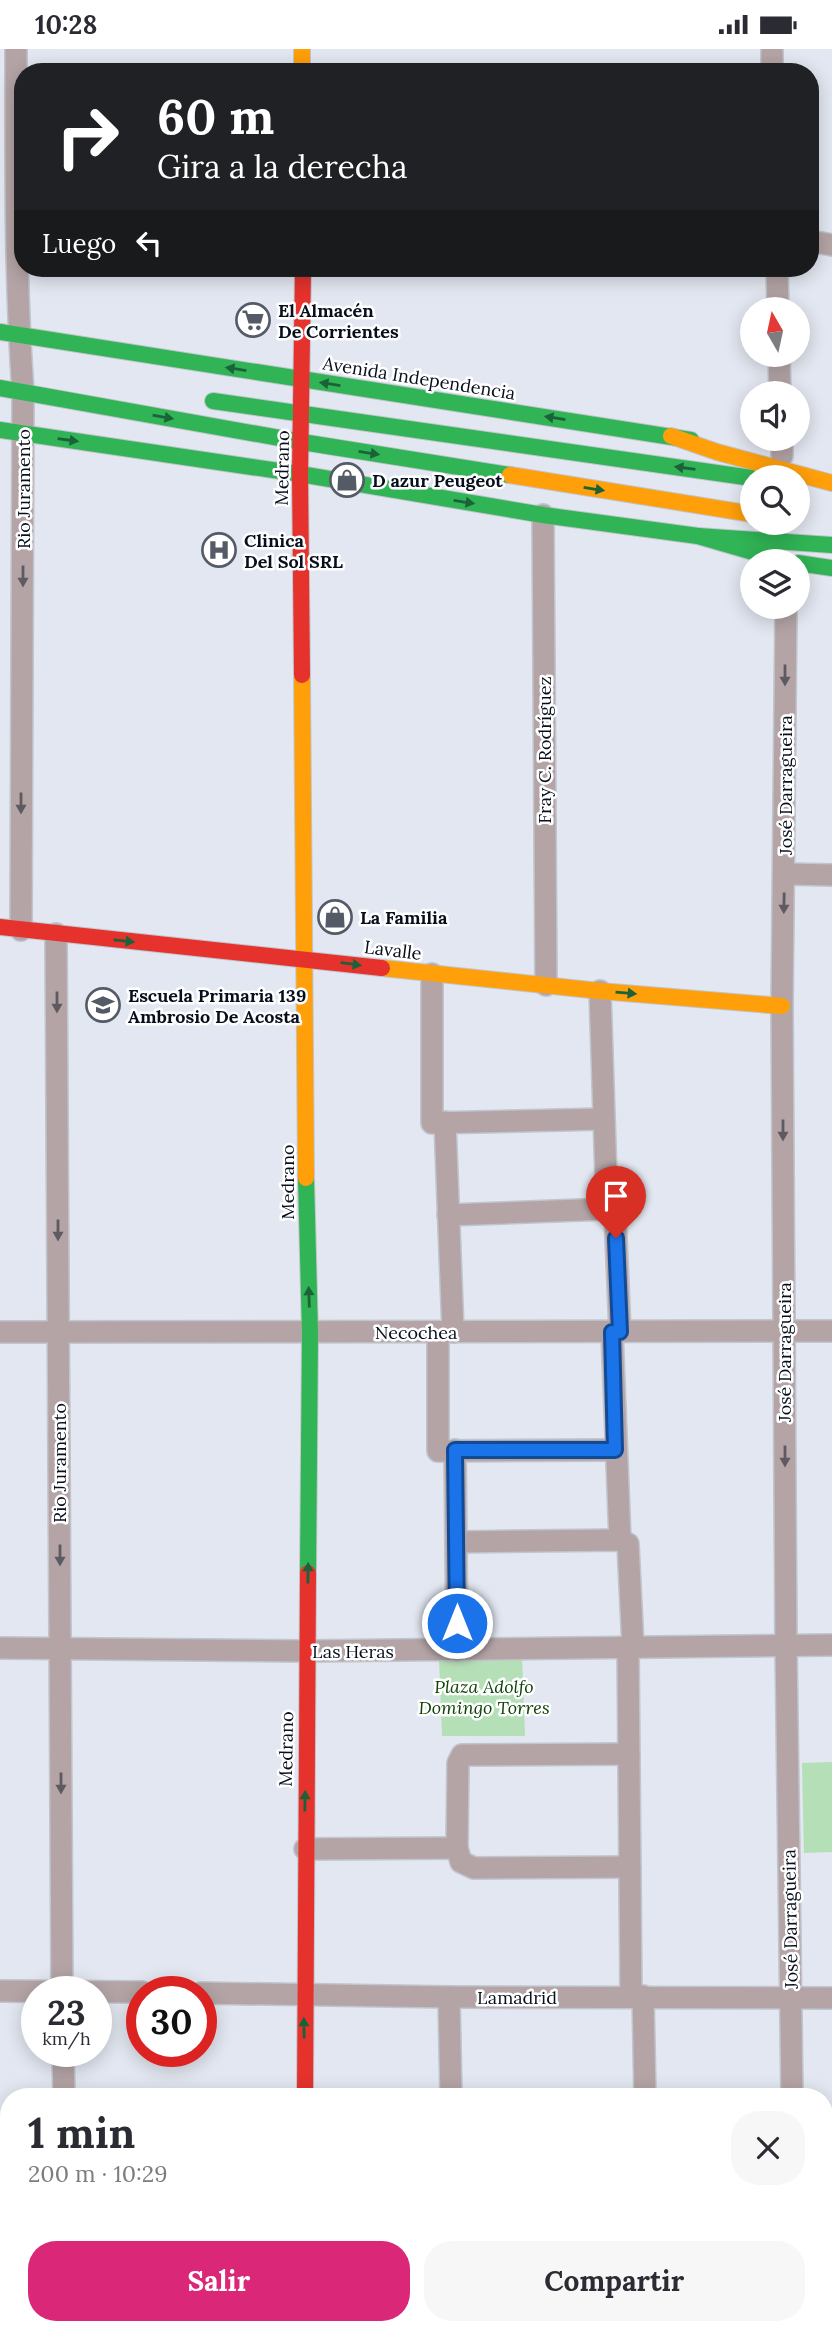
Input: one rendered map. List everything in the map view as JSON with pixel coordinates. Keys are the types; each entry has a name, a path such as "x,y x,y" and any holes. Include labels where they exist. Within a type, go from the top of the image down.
{"main road":[{"name":"Medrano","path":"303,277 303,415 300,474 306,958 306,1219 310,1333 305,2088"},
{"name":"Avenida Independencia","path":"10,333 671,436 740,443"},
{"path":"0,388 302,442 740,512"},
{"path":"197,398 740,476"},
{"path":"0,430 300,474 543,515 698,536 832,545"},
{"path":"671,436 718,452 832,483"},
{"name":"Avenida Independencia","path":"790,451 807,460"},
{"path":"810,486 832,490"},
{"path":"698,536 742,549"},
{"path":"810,565 832,568"},
{"name":"Lavalle","path":"10,929 600,991 782,1006"}],"street":[{"name":"Rio Juramento","path":"10,929 23,434 22,370 10,333 8,201 14,87"},
{"path":"777,277 778,297"},
{"name":"Fray C. Rodríguez","path":"543,515 546,985"},
{"name":"José Darragueira","path":"786,619 782,1006 792,2088"},
{"path":"784,874 832,875"},
{"name":"Rio Juramento","path":"57,934 62,1976"},
{"path":"432,974 432,1122 603,1119"},
{"path":"600,991 607,1209"},
{"path":"445,1122 448,1215 446,1332 438,1451 615,1450"},
{"path":"448,1215 607,1209 615,1215 615,1450 620,1540"},
{"name":"Necochea","path":"0,1332 832,1331"},
{"path":"455,1450 457,1650"},
{"path":"456,1542 620,1540 628,1544 631,1647 630,1867 644,2088"},
{"name":"Las Heras","path":"0,1649 307,1651 832,1645"},
{"path":"629,1754 462,1755 457,1763 457,1848 461,1863 474,1868 630,1867"},
{"path":"305,1849 457,1848"},
{"path":"0,1991 21,1991"},
{"name":"Lamadrid","path":"217,1993 832,1998"},
{"path":"449,1997 451,2088"},
{"path":"63,2067 64,2088"}],"green space":[{"name":"Plaza Adolfo Domingo Torres","path":"522,1655 525,1736 442,1736 439,1659"},
{"path":"832,1762 832,1852 804,1853 802,1763"}],"traffic: fast":[{"path":"0,332 691,440"},
{"path":"0,388 302,442 510,475"},
{"path":"213,401 740,476"},
{"path":"0,430 300,474 543,515 698,536 742,549"},
{"path":"698,536 832,545"},
{"path":"810,565 832,568"},
{"path":"306,1178 310,1333 308,1573"}],"traffic: slow":[{"path":"302,49 302,63"},
{"path":"671,436 717,452 832,483"},
{"path":"510,475 740,512"},
{"path":"302,675 306,1178"},
{"path":"382,968 600,991 782,1006"}],"traffic: jam":[{"path":"302,675 300,474 303,277"},
{"path":"0,927 382,968"},
{"path":"305,2088 308,1573"}],"place":[{"name":"El Almacén De Corrientes","path":"253,320"},
{"name":"D azur Peugeot","path":"347,480"},
{"name":"Clinica Del Sol SRL","path":"219,550"},
{"name":"La Familia","path":"335,917"},
{"name":"Escuela Primaria 139 Ambrosio De Acosta","path":"103,1005"}],"route":[{"path":"457,1623 455,1450 615,1450 612,1332 620,1332 616,1238"}]}
